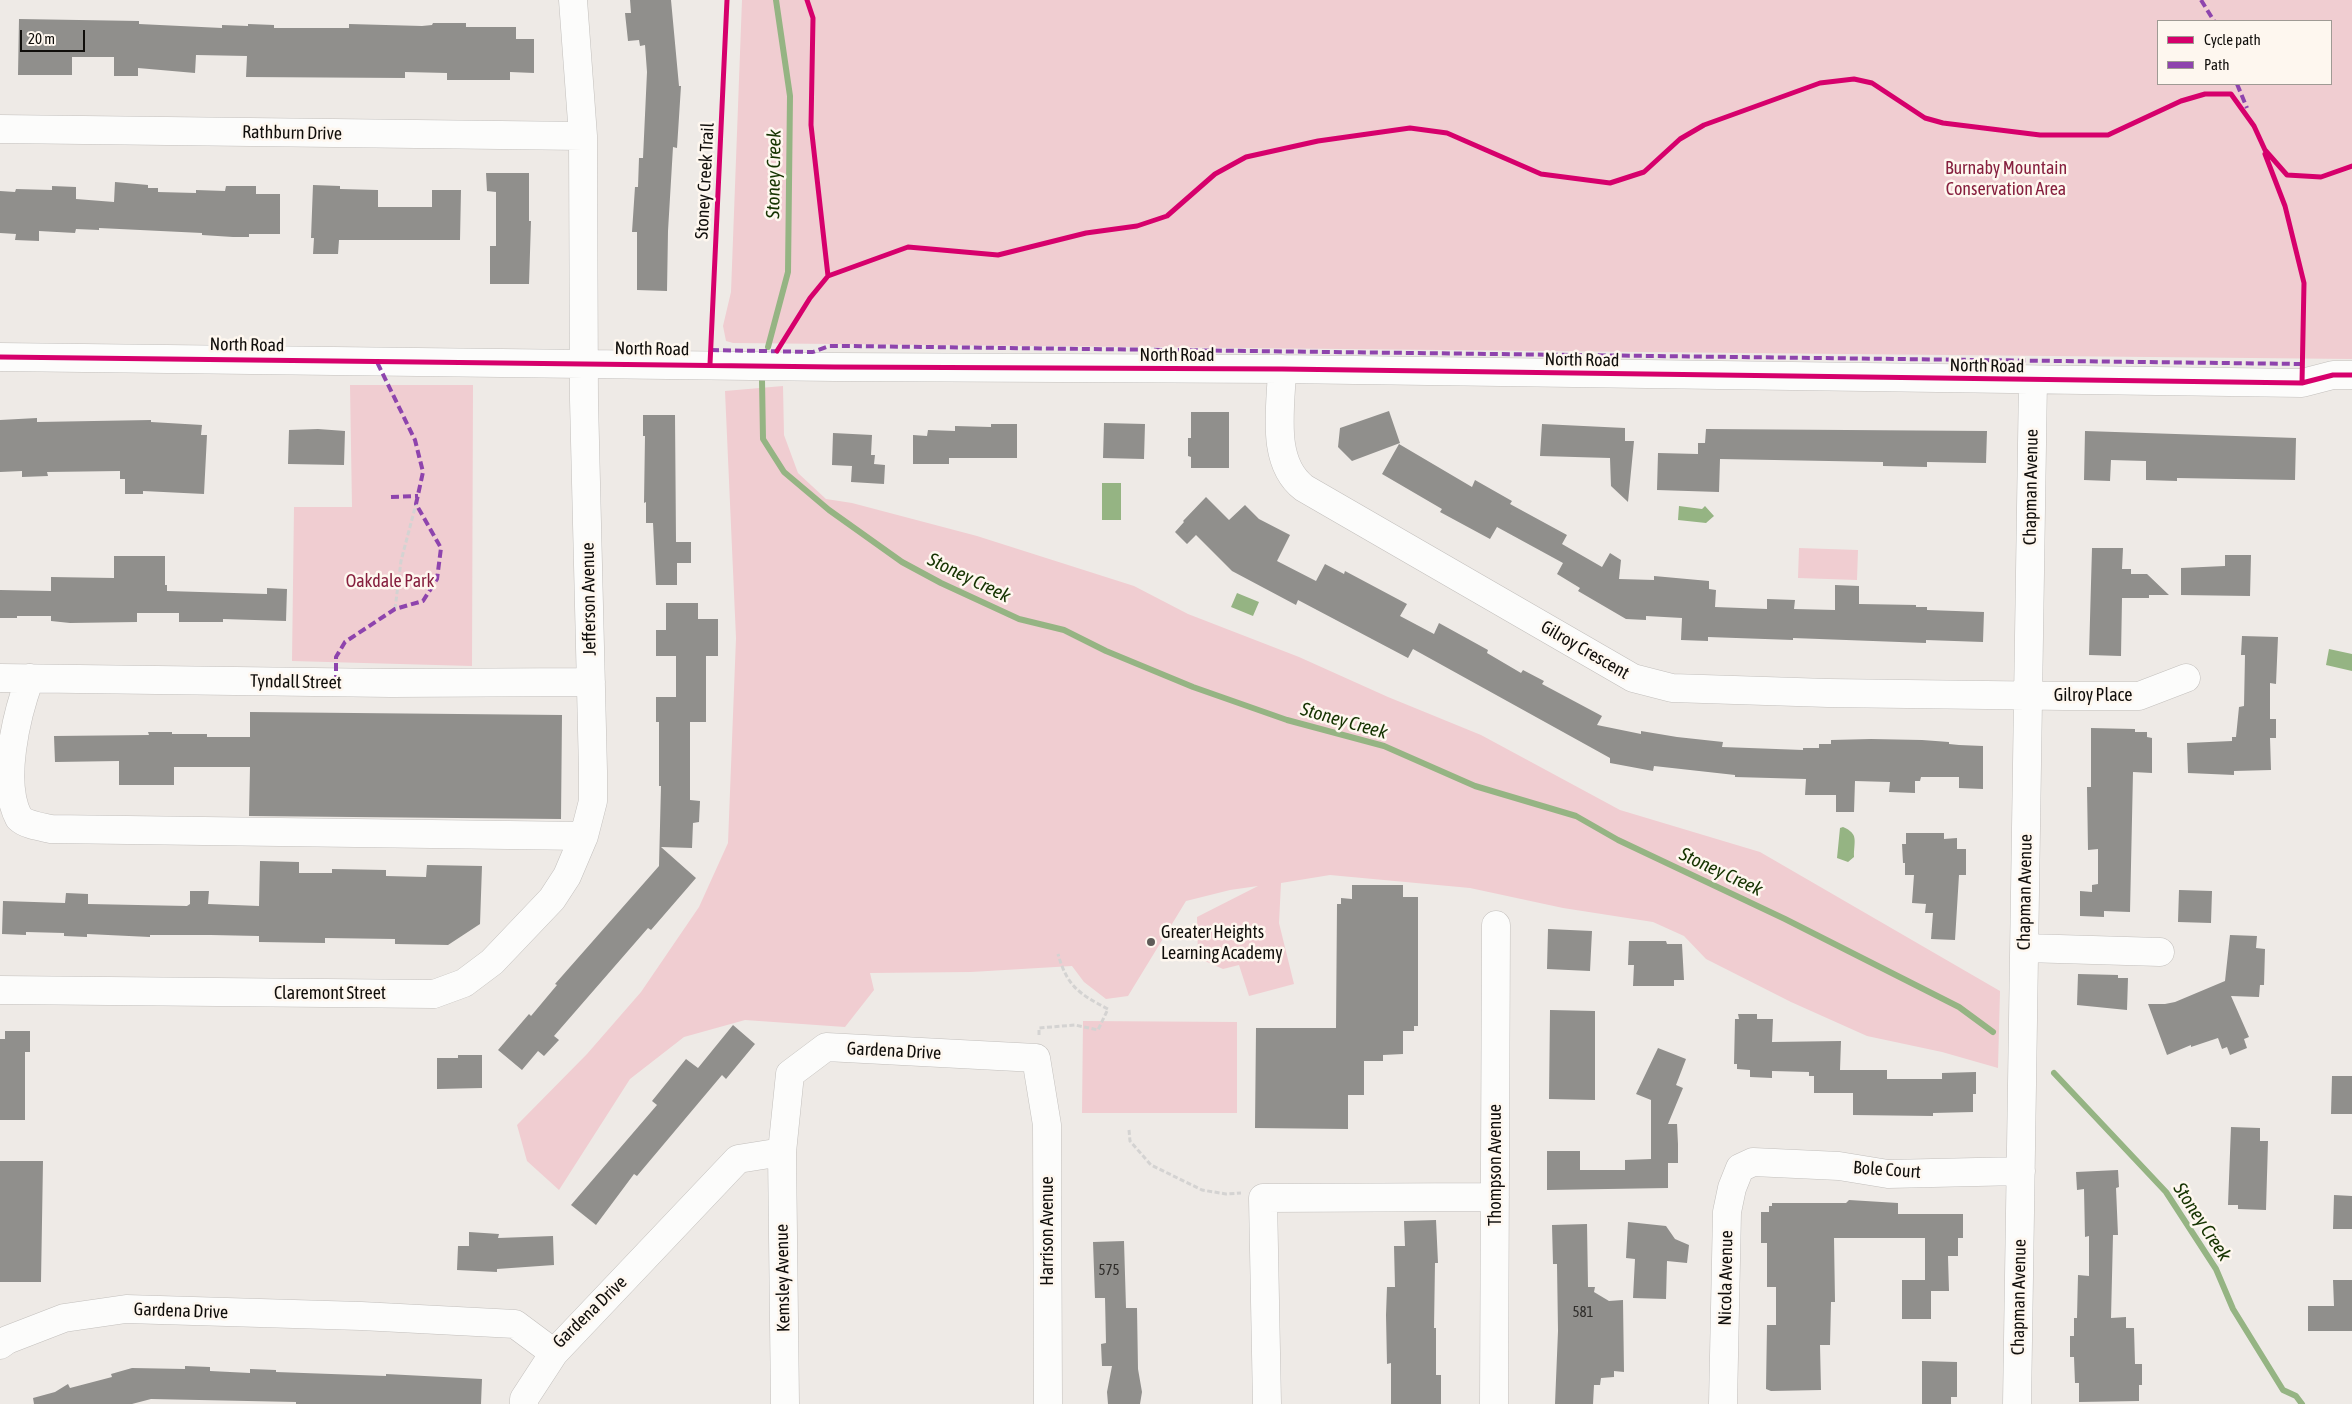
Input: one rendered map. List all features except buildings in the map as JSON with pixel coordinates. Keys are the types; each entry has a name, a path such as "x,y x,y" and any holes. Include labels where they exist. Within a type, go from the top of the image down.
{"street":[{"path":"574,0 583,136 584,362"},
{"name":"Rathburn Drive","path":"0,129 583,136"},
{"name":"North Road","path":"0,357 584,362 835,367 1282,369 2302,383 2333,375 2352,375"},
{"name":"Jefferson Avenue","path":"584,362 592,801 584,836"},
{"name":"Gilroy Crescent","path":"1282,369 1281,448 1287,470 1293,480 1633,678 1672,688 2027,696"},
{"name":"Chapman Avenue","path":"2017,1404 2033,380"},
{"name":"Tyndall Street","path":"0,678 391,683 591,682"},
{"path":"30,678 7,742 3,769 9,803 20,819 35,825 51,829 584,836"},
{"name":"Gilroy Place","path":"2027,696 2139,696 2186,678"},
{"name":"Claremont Street","path":"0,990 434,994 464,983 492,962 545,906 567,876 584,836"},
{"name":"Thompson Avenue","path":"1494,1404 1496,925"},
{"path":"2025,948 2160,952"},
{"name":"Gardena Drive","path":"2,1339 64,1318 126,1310 361,1316 515,1324 554,1353 738,1159 782,1152 790,1074 826,1047 1036,1058"},
{"name":"Harrison Avenue","path":"1036,1058 1047,1125 1048,1404"},
{"name":"Kemsley Avenue","path":"782,1152 785,1404"},
{"name":"Bole Court","path":"1753,1162 1839,1166 1888,1174 2021,1171"},
{"name":"Nicola Avenue","path":"1723,1404 1727,1212 1732,1188 1740,1168 1753,1162"},
{"path":"1267,1404 1263,1198 1495,1197"},
{"path":"524,1404 524,1399 554,1353"}],"path":[{"path":"395,609 401,562 416,504"},
{"path":"1036,1058 1039,1028 1075,1025 1098,1030 1108,1009 1083,996 1068,978 1058,954"},
{"path":"1129,1130 1130,1141 1140,1155 1151,1165 1202,1190 1226,1194 1246,1193 1263,1198"}],"green space":[{"name":"Burnaby Mountain Conservation Area","path":"742,0 2352,0 2352,359 733,343 726,341 723,326 731,292"},
{"name":"Oakdale Park","path":"350,385 473,385 472,666 292,661 294,507 352,507"},
{"path":"783,386 784,435 798,473 826,499 852,503 977,536 1134,586 1188,614 1299,657 1388,697 1481,735 1620,810 1760,852 2000,991 1998,1068 1942,1052 1867,1036 1791,1002 1706,959 1684,936 1653,922 1563,908 1470,888 1330,875 1281,883 1279,923 1294,984 1249,996 1239,965 1223,969 1198,958 1197,917 1258,886 1230,890 1186,901 1128,996 1106,999 1084,982 1072,966 971,972 870,973 874,990 845,1027 745,1020 684,1037 630,1079 559,1190 527,1161 517,1125 587,1054 641,992 699,907 728,843 736,638 725,391"},
{"path":"1799,548 1858,550 1857,580 1798,578"},
{"path":"1083,1021 1237,1022 1237,1113 1082,1113"}],"shaded area":[{"path":"1102,483 1121,483 1121,520 1102,520"},
{"path":"1679,506 1702,509 1705,506 1714,516 1706,523 1678,520"},
{"path":"1237,593 1259,602 1253,616 1231,607"},
{"path":"2329,649 2352,654 2352,671 2326,665"},
{"path":"1843,827 1851,832 1855,838 1854,857 1848,862 1837,858 1840,828"}],"waterway":[{"name":"Stoney Creek","path":"768,347 788,272 790,96 776,0"},
{"name":"Stoney Creek","path":"762,380 763,439 784,472 829,510 902,562 941,583 1019,619 1064,630 1106,651 1193,687 1287,720 1384,746 1475,786 1576,816 1618,840 1785,919 1959,1007 1993,1032"},
{"name":"Stoney Creek","path":"2054,1073 2166,1192 2216,1269 2233,1309 2283,1390 2296,1396 2302,1404"}],"marked path":[{"path":"2201,0 2213,20"},
{"path":"2237,85 2247,108"},
{"path":"711,350 813,352 829,346 845,346 2303,364"},
{"path":"336,683 336,657 345,642 395,609 423,601 437,579 441,548 416,504 423,472 415,440 376,360"},
{"path":"391,497 418,496"}],"cycle path":[{"name":"Stoney Creek Trail","path":"710,364 727,0"},
{"path":"807,0 813,18 811,125 828,276"},
{"path":"777,351 810,298 828,276 908,247 998,255 1086,233 1137,226 1167,216 1215,174 1246,157 1318,141 1410,128 1447,133 1541,174 1610,183 1644,172 1680,139 1704,125 1820,83 1854,79 1872,83 1925,118 1943,123 2040,135 2108,135 2181,101 2205,94 2231,94 2254,126 2265,150 2287,175 2321,177 2352,166"},
{"path":"2265,154 2285,206 2304,283 2302,383"},
{"path":"0,357 835,367 1282,369 2302,383 2333,375 2352,375"}],"place":[{"name":"Greater Heights Learning Academy","path":"1151,942"}]}
